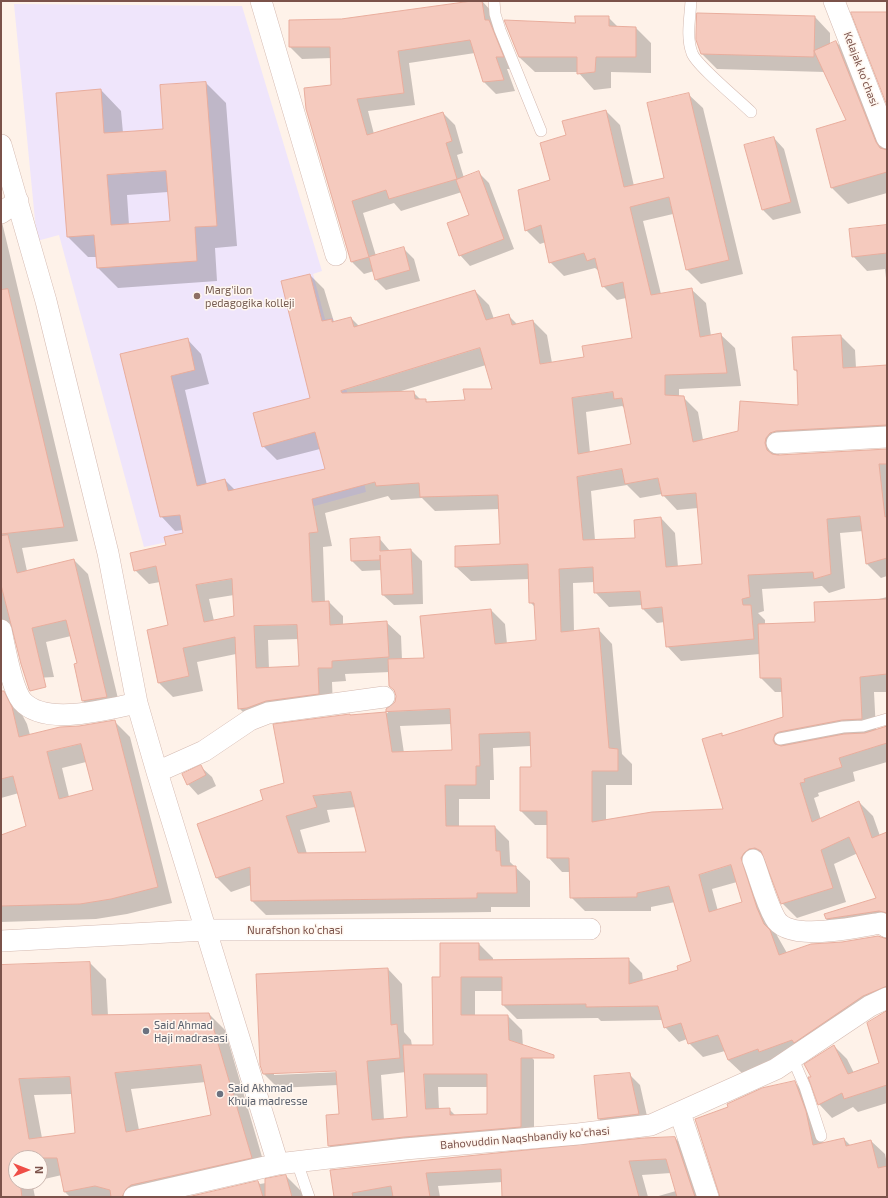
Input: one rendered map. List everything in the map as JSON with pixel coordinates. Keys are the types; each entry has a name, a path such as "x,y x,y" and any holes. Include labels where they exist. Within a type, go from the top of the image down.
{"street":[{"path":"261,1 336,255"},
{"name":"Kelajak koʻchasi","path":"834,1 887,138"},
{"path":"1,145 46,301 108,553 137,703 206,930 288,1163"},
{"path":"1,213 18,201"},
{"path":"777,443 887,437"},
{"path":"1,630 6,674 21,700 32,709 54,714 77,715 137,703"},
{"path":"157,772 204,752 250,720 268,713 384,697"},
{"path":"752,860 775,919 790,930 802,932 843,929 881,923 887,927"},
{"name":"Nurafshon koʻchasi","path":"1,941 206,930 590,929"},
{"name":"Bahovuddin Naqshbandiy koʻchasi","path":"134,1197 288,1163 405,1149 578,1134 651,1125 776,1069 870,1006 887,998"},
{"path":"680,1113 708,1197"}],"lane":[{"path":"494,1 495,14 500,30 542,131"},
{"path":"691,1 689,42 692,55 716,80 751,112"},
{"path":"780,739 843,727 863,726 887,719"},
{"path":"792,1057 805,1087 821,1136"},
{"path":"288,1163 308,1197"}],"shaded area":[{"name":"Marg'ilon pedagogika kolleji","path":"14,4 242,6 322,271 313,274 325,319 333,318 366,492 238,527 144,547 59,235 37,241"}],"building":[{"path":"472,1 482,1 485,20 489,20 504,57 496,57 504,80 483,82 470,40 398,51 404,93 357,99 367,135 443,112 452,141 446,143 457,179 389,199 386,190 352,201 369,257 351,262 306,109 304,88 331,85 330,47 289,47 289,20 341,19"},
{"path":"851,12 887,12 887,105"},
{"path":"697,13 815,16 814,57 701,54 696,40"},
{"path":"575,16 609,16 609,26 636,27 636,57 596,57 595,72 577,74 577,57 519,57 504,20 575,23"},
{"path":"836,41 876,142 880,148 887,150 887,172 831,188 816,129 846,120 814,51"},
{"path":"206,82 217,226 195,227 197,261 97,268 94,235 67,237 56,93 101,89 104,133 163,129 160,85","holes":["166,171 170,221 111,225 107,175"]},
{"path":"689,93 729,260 686,270 669,197 630,207 651,295 692,288 700,337 721,333 727,373 665,375 665,395 684,396 693,442 738,431 740,401 798,405 797,370 794,370 792,337 841,335 843,368 887,365 887,425 776,431 770,433 766,438 765,443 767,450 772,454 778,455 887,449 887,464 879,464 885,517 887,516 887,558 866,564 860,516 827,519 831,574 814,579 813,572 748,575 750,597 742,599 743,605 751,605 754,639 666,647 662,607 642,609 640,591 594,593 593,567 559,569 561,632 599,628 609,748 618,749 618,771 592,771 592,822 652,812 723,809 702,739 722,733 722,736 783,717 781,678 760,678 758,624 815,622 814,602 887,599 887,674 860,677 862,719 842,720 779,732 775,734 773,740 775,744 781,746 844,734 865,733 887,726 887,743 839,758 842,767 804,779 805,782 800,783 812,822 859,801 872,838 887,832 887,913 879,911 826,919 824,914 876,898 849,837 821,850 833,888 781,904 761,851 755,848 749,849 741,858 757,908 764,924 770,930 779,955 811,944 842,942 878,936 887,939 887,986 863,996 794,1043 792,1040 759,1052 758,1049 728,1060 718,1035 688,1044 681,1023 664,1028 658,1006 586,1007 586,1004 502,1005 502,977 461,977 461,1015 508,1015 509,1040 554,1055 554,1058 521,1058 521,1127 404,1137 328,1146 326,1115 339,1114 336,1071 263,1074 260,1065 256,974 388,968 391,1025 397,1024 400,1058 367,1061 372,1120 407,1117 403,1045 433,1045 432,977 440,977 440,943 479,943 479,960 629,958 629,984 678,970 677,966 691,961 669,886 637,893 637,897 570,898 569,858 547,858 547,811 520,811 520,767 531,767 530,732 479,734 480,766 476,766 476,785 445,785 446,826 495,826 496,851 500,851 501,866 516,866 517,893 477,893 477,898 251,901 250,867 216,878 197,824 263,800 260,790 284,783 273,724 350,714 386,712 386,709 395,702 396,696 394,690 389,686 388,659 424,658 420,616 491,609 495,644 536,640 534,603 529,603 528,564 455,567 455,546 500,544 498,495 420,497 419,483 376,486 375,482 312,499 318,532 309,533 312,602 329,601 330,625 387,621 389,657 332,661 332,668 318,668 319,694 266,701 247,708 238,709 235,637 183,648 189,676 158,683 147,630 168,625 156,566 134,571 130,553 166,545 164,537 183,533 180,515 160,517 120,354 188,338 195,370 171,376 197,486 225,479 228,491 325,469 315,432 262,447 253,413 310,398 281,281 310,274 322,321 332,319 332,322 351,317 354,327 475,290 486,320 509,314 512,325 533,320 540,364 584,357 582,346 632,338 623,282 602,287 595,258 587,261 584,253 549,263 541,225 525,231 518,190 550,180 540,143 566,135 562,121 606,110 624,187 664,178 647,103","holes":["480,348 492,389 463,389 465,400 426,402 426,399 415,399 414,391 342,393 341,391","613,392 614,399 622,398 631,444 578,454 572,398","622,469 625,484 658,478 662,496 696,493 702,564 666,567 661,517 634,520 635,538 583,540 577,477","232,579 234,616 204,622 196,585","297,625 299,666 256,668 254,626","450,709 452,750 392,752 386,712","351,792 366,852 298,853 286,816 317,807 313,796","731,865 742,902 709,912 699,875","424,1074 487,1074 487,1114 450,1115 450,1108 426,1109"]},
{"path":"774,137 791,202 762,210 744,145"},
{"path":"479,171 504,239 459,256 447,223 469,215 456,180"},
{"path":"887,225 887,253 852,257 849,229"},
{"path":"404,247 410,270 375,280 369,257"},
{"path":"8,289 64,527 1,534 1,290"},
{"path":"8,535 17,573 74,559 107,697 82,701 74,664 77,663 66,620 32,628 46,687 30,691 21,664 1,585 1,536"},
{"path":"380,537 380,551 411,549 413,594 382,595 380,555 380,560 351,561 350,539"},
{"path":"1,691 4,691 12,707 19,737 60,727 79,726 115,720 158,887 111,899 80,904 1,906 1,835 26,826 13,776 1,779","holes":["81,744 93,790 59,799 47,752"]},
{"path":"201,765 206,775 187,785 182,774"},
{"path":"90,962 92,1015 209,1013 252,1158 131,1185 126,1189 122,1197 111,1197 110,1190 95,1186 64,1192 57,1158 48,1158 48,1150 8,1150 8,1190 21,1190 22,1197 1,1197 1,965","holes":["201,1065 211,1115 126,1132 115,1073","70,1077 75,1133 29,1139 19,1079"]},
{"path":"887,1011 887,1085 844,1099 842,1093 818,1105 808,1077 811,1077 804,1064 834,1045 848,1074 879,1063 867,1023"},
{"path":"630,1073 639,1114 598,1119 594,1076"},
{"path":"795,1081 806,1111 813,1145 844,1138 846,1146 871,1140 878,1168 887,1166 887,1197 720,1197 695,1119 728,1107 727,1104 762,1088"},
{"path":"675,1137 695,1197 677,1197 666,1159 629,1161 639,1197 502,1197 501,1169 426,1173 430,1197 393,1197 391,1186 352,1193 353,1197 334,1197 330,1170 644,1138"},
{"path":"286,1175 292,1197 265,1197 265,1179"},
{"path":"258,1181 263,1197 188,1197"}],"place":[{"name":"Marg'ilon pedagogika kolleji","path":"197,296"},
{"name":"Said Ahmad Haji madrasasi","path":"146,1031"},
{"name":"Said Akhmad Khuja madresse","path":"220,1094"}]}
